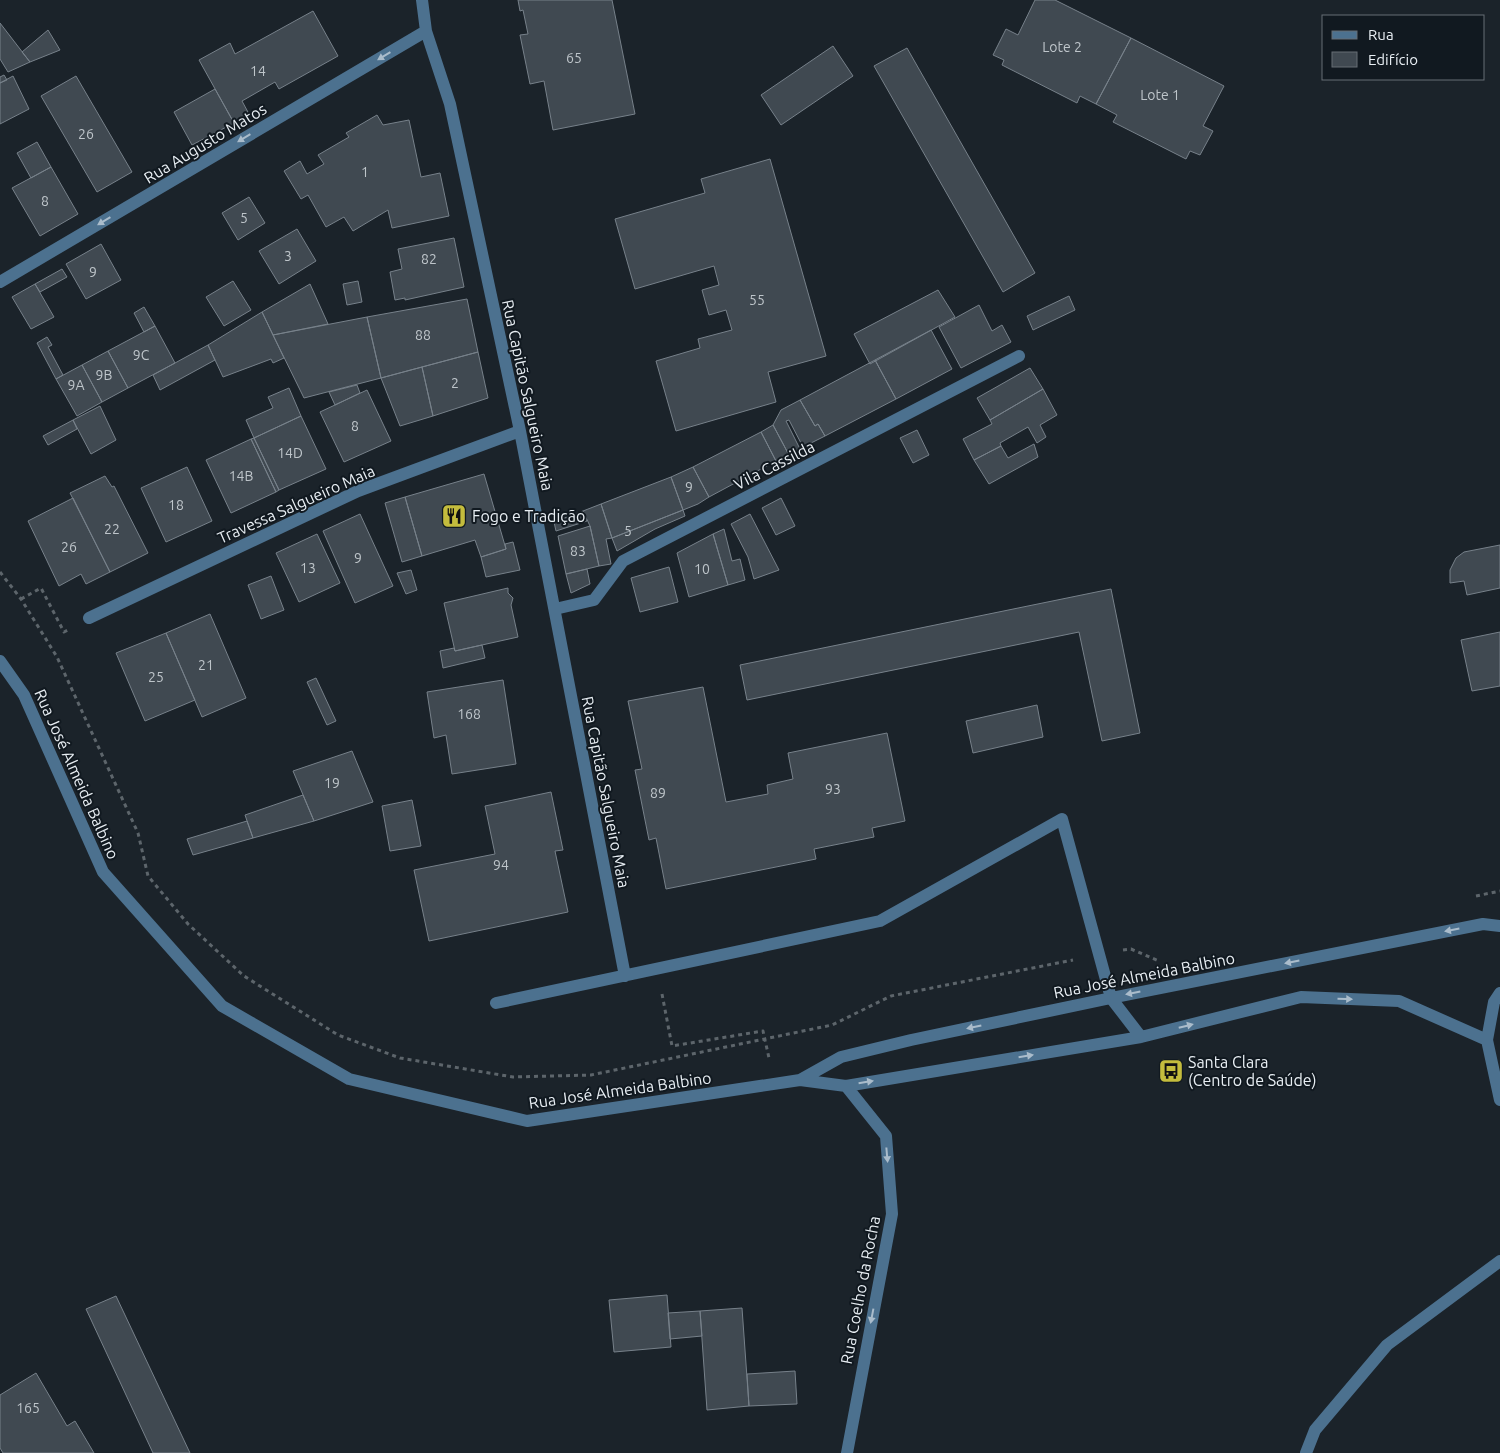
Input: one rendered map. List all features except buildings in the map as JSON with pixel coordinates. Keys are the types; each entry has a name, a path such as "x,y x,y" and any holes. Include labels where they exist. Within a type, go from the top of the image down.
{"street":[{"name":"Rua Capitão Salgueiro Maia","path":"422,0 426,31 450,104 520,432 624,976"},
{"name":"Rua Augusto Matos","path":"0,282 426,31"},
{"name":"Vila Cassilda","path":"554,610 594,600 623,561 1018,356"},
{"name":"Travessa Salgueiro Maia","path":"89,618 358,491 520,432"},
{"name":"Rua José Almeida Balbino","path":"0,661 24,695 103,872 222,1006 349,1079 527,1121 800,1080 846,1086 1141,1037 1301,997 1399,1001 1487,1040"},
{"path":"496,1003 880,921 1062,819 1111,998 1141,1037"},
{"name":"Rua José Almeida Balbino","path":"800,1080 841,1057 1111,998 1483,924 1500,926"},
{"path":"1500,992 1494,1002 1487,1040 1500,1100"},
{"name":"Rua Coelho da Rocha","path":"846,1086 886,1136 892,1214 846,1453"},
{"path":"1306,1453 1315,1430 1387,1345 1500,1262"}],"path":[{"path":"21,599 41,588 57,617"},
{"path":"668,1024 672,1046 763,1031"}],"place":[{"name":"Fogo e Tradição","path":"454,516"},
{"name":"Santa Clara (Centro de Saúde)","path":"1171,1071"}]}
